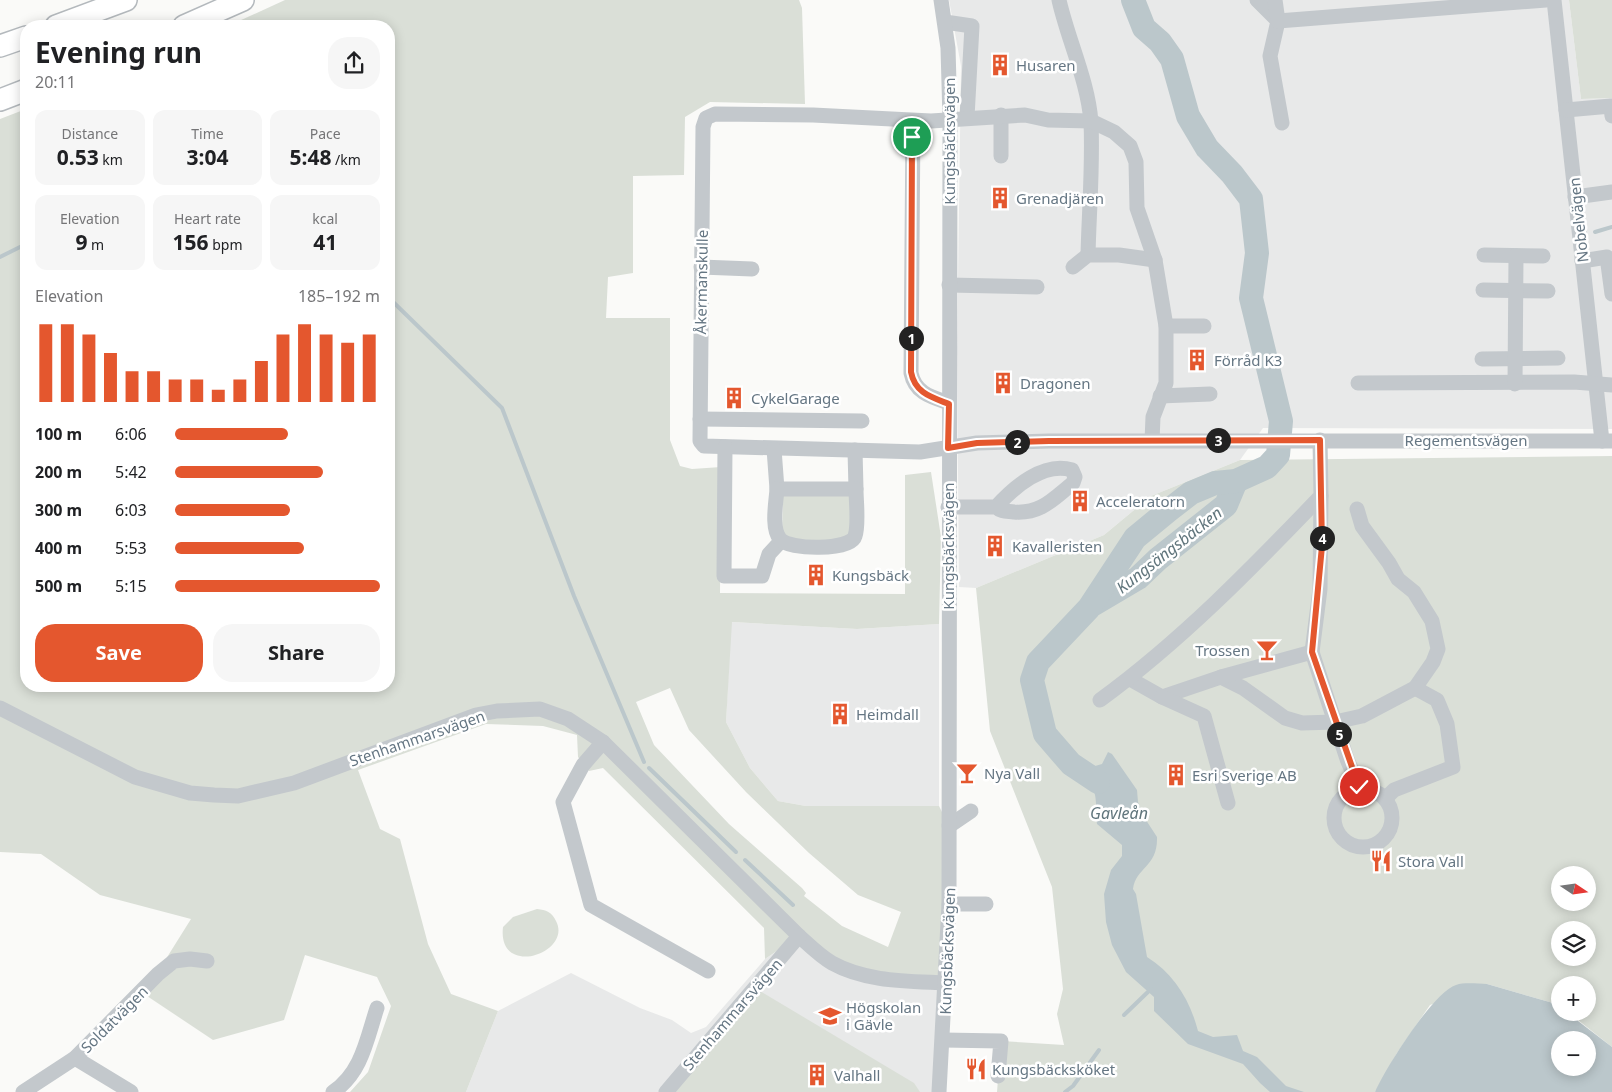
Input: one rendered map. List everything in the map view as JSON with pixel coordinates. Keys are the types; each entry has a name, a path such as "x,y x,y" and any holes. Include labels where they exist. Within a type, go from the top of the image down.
{"highway":[{"path":"72,20 126,0"},
{"path":"198,20 243,0"},
{"path":"0,46 20,39"},
{"path":"0,100 20,92"}],"street":[{"name":"Kungsbäcksvägen","path":"939,1092 944,1040 949,904 948,448 950,119 945,22 941,0"},
{"path":"1059,0 1066,31 1082,81 1091,121 1088,255"},
{"path":"1257,0 1278,21"},
{"path":"1275,0 1278,21 1270,56 1282,123"},
{"path":"1278,21 1345,7 1546,0"},
{"name":"Nobelvägen","path":"1554,0 1596,384 1607,440"},
{"path":"945,22 972,26 967,117"},
{"path":"1566,110 1611,106 1612,116"},
{"name":"Åkermanskulle","path":"948,448 920,452 774,449 704,446 700,441 703,127 706,118 715,114 813,115 913,120 1025,115 1048,120 1091,121"},
{"path":"1001,115 1001,156"},
{"path":"913,120 911,372 913,382 919,390 949,404"},
{"path":"1091,121 1114,132 1130,146 1136,162 1137,208 1155,260 1166,326 1166,383 1153,417 1152,441"},
{"path":"1575,197 1612,192"},
{"path":"1074,267 1088,255 1118,255 1155,260"},
{"path":"1484,255 1543,256"},
{"path":"1515,384 1516,256"},
{"path":"1582,261 1607,257 1612,294"},
{"path":"702,267 752,269"},
{"path":"949,286 1037,287"},
{"path":"1483,290 1548,291"},
{"path":"1166,326 1204,326"},
{"path":"1482,358 1558,358"},
{"path":"1358,383 1515,384 1574,382 1612,385"},
{"path":"1160,396 1210,394"},
{"path":"700,418 862,421"},
{"name":"Regementsvägen","path":"948,448 977,443 1273,439 1607,440"},
{"path":"1320,440 1322,546 1320,589 1312,652 1360,790"},
{"path":"725,447 724,576 762,576 769,554 781,541"},
{"path":"774,449 776,532 781,541 790,546 840,546 850,544 856,537 855,450"},
{"path":"948,507 996,507 1023,482 1048,469 1063,467 1072,470 1075,477 1073,483 1038,511 1025,513 1000,511 996,507"},
{"path":"776,489 856,489"},
{"path":"1100,700 1130,679 1204,613 1321,496"},
{"path":"1221,676 1243,688 1285,718 1302,723 1335,722 1362,716 1415,688 1433,662 1438,649 1434,628 1414,592 1398,579 1389,563 1362,526 1357,509"},
{"path":"1162,697 1221,676 1312,652"},
{"path":"1130,679 1162,697 1204,716 1228,803"},
{"path":"1385,799 1394,790 1453,767 1447,724 1437,700 1415,688"},
{"name":"Stenhammarsvägen","path":"0,708 135,777 190,793 238,796 294,783 476,716 497,711 540,709 568,719 603,742 799,936 832,963 868,976 900,981 946,983"},
{"path":"603,742 583,765 563,802 591,905 708,971"},
{"path":"1360,790 1369,790 1385,799 1392,816 1388,833 1374,845 1356,847 1341,837 1334,820 1338,804 1344,797 1360,790"},
{"path":"949,826 971,811"},
{"path":"949,904 986,904"},
{"name":"Stenhammarsvägen","path":"666,1092 799,936"},
{"name":"Soldatvägen","path":"23,1092 76,1058 158,974 174,961 190,959 207,961"},
{"path":"333,1092 348,1080 357,1068 377,1008"},
{"path":"944,1040 1001,1041 998,1076"},
{"path":"76,1058 132,1092"},
{"path":"105,1076 105,1092"}],"shaded area":[{"path":"285,0 799,0 802,8 805,104 710,102 685,117 684,175 633,176 633,273 608,277 606,318 670,318 670,440 680,466 692,469 721,467 720,593 905,594 905,475 931,472 941,537 939,624 857,629 732,622 726,722 750,768 778,801 806,806 939,806 949,826 946,983 868,976 799,936 765,959 764,928 603,768 589,771 578,757 577,735 543,726 486,724 358,770 380,829 400,839 428,944 451,994 498,1011 466,1092 350,1092 368,1072 391,1006 377,977 305,955 284,1020 213,1040 144,994 191,919 100,895 41,854 0,852 0,119 20,111 20,692 395,692 395,20 241,20","holes":["670,688 689,730 746,792 809,853 858,895 901,912 888,947 842,926 804,896 806,893 802,888 729,824 654,745 636,702"]},
{"path":"949,0 1569,0 1581,99 1612,98 1612,429 1263,428 1240,460 1151,496 1104,535 976,588 959,587 957,350 961,66"},
{"path":"1569,0 1612,0 1612,98 1581,99"},
{"path":"1612,456 1612,1047 1596,1034 1596,1031 1592,1031 1579,1021 1596,1021 1596,976 1551,976 1551,1002 1487,984 1430,1005 1397,1053 1375,1092 997,1092 1001,1041 1064,1045 1057,1014 1063,989 1052,887 990,731 976,588 1104,535 1151,496 1240,460"},
{"path":"847,493 854,502 851,535 840,542 795,541 782,533 783,496"},
{"path":"731,622 857,629 939,624 939,806 806,806 778,801 750,768 726,722"},
{"path":"537,909 553,915 556,921 558,933 554,943 545,951 534,956 522,956 511,952 504,943 503,927 513,917"},
{"name":"Högskolan i Gävle","path":"799,936 946,983 937,1092 466,1092 498,1011 571,973 640,1008 672,1020 691,1033 706,1027 765,959"},
{"path":"755,988 914,1083 920,1092 666,1092"}],"water":[{"name":"Gavleån","path":"1108,752 1112,754 1137,790 1138,802 1144,817 1157,837 1154,855 1138,876 1133,889 1136,894 1147,957 1165,971 1180,989 1195,1020 1198,1031 1213,1037 1237,1035 1243,1051 1257,1057 1286,1086 1304,1092 1270,1092 1243,1064 1188,1044 1154,1011 1154,997 1126,972 1112,945 1106,922 1104,894 1111,870 1122,856 1122,845 1097,824 1095,795 1090,785 1064,770 1075,759 1095,766 1102,764"},
{"path":"1467,983 1487,984 1551,1002 1551,1021 1578,1021 1591,1031 1551,1031 1551,1076 1596,1076 1596,1035 1612,1047 1612,1092 1375,1092 1399,1050 1435,1001 1456,985"}],"waterway":[{"name":"Kungsängsbäcken","path":"1098,782 1071,764 1045,734 1032,680 1038,662 1089,608 1135,538 1191,493 1215,483 1236,481 1267,467 1278,455 1281,421 1251,298 1257,253 1251,199 1232,174 1207,148 1188,116 1172,59 1160,42 1144,28 1133,0"},
{"path":"1595,232 1612,227"},
{"path":"0,257 20,247"},
{"path":"395,304 502,408 574,596 644,762"},
{"name":"Kungsängsbäcken","path":"1094,604 1138,578 1158,559 1226,505 1236,481"},
{"path":"649,768 736,852"},
{"path":"745,860 793,905"},
{"path":"1124,1015 1151,989"},
{"path":"1065,1092 1073,1086 1099,1050"}],"place":[{"name":"Husaren","path":"1000,65"},
{"name":"Grenadjären","path":"1000,198"},
{"name":"Förråd K3","path":"1197,360"},
{"name":"Dragonen","path":"1003,383"},
{"name":"CykelGarage","path":"734,398"},
{"name":"Acceleratorn","path":"1080,501"},
{"name":"Kavalleristen","path":"995,546"},
{"name":"Kungsbäck","path":"816,575"},
{"name":"Trossen","path":"1267,650"},
{"name":"Heimdall","path":"840,714"},
{"name":"Nya Vall","path":"967,773"},
{"name":"Esri Sverige AB","path":"1176,775"},
{"name":"Stora Vall","path":"1381,861"},
{"name":"Högskolan i Gävle","path":"830,1016"},
{"name":"Kungsbäcksköket","path":"976,1069"},
{"name":"Valhall","path":"817,1075"}],"route":[{"path":"912,137 911,372 913,382 919,390 949,404 948,448 977,443 1049,441 1320,440 1322,546 1320,589 1312,652 1347,759 1359,787"}]}
